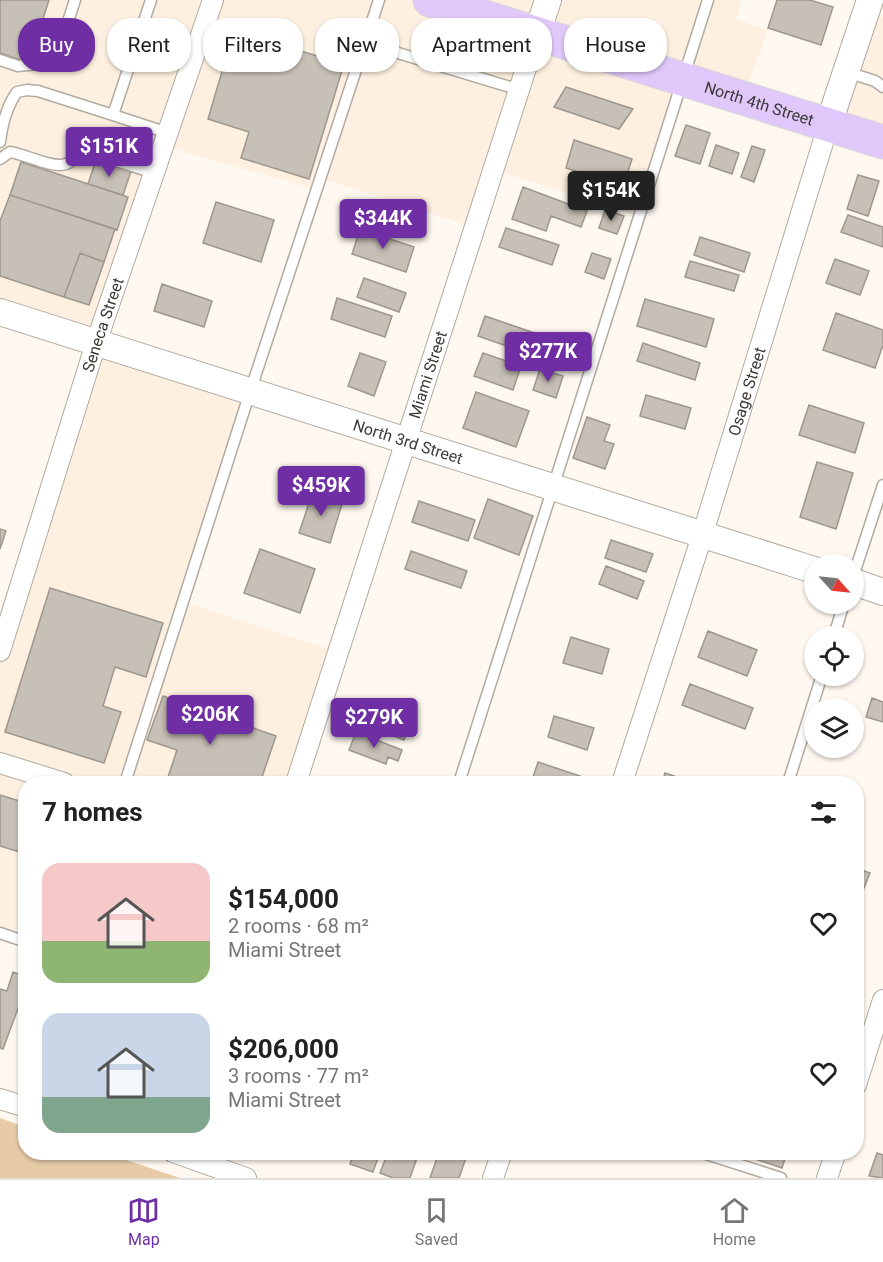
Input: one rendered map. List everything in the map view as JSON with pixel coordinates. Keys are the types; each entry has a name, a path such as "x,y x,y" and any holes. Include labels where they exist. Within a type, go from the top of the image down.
{"highway":[{"name":"North 4th Street","path":"430,0 487,18"},
{"name":"North 4th Street","path":"552,39 880,137"}],"street":[{"name":"Seneca Street","path":"0,651 96,343 213,0"},
{"name":"Miami Street","path":"542,18 548,0"},
{"name":"Osage Street","path":"624,776 702,536 829,123 870,0"},
{"name":"Miami Street","path":"298,776 525,72"},
{"name":"North 3rd Street","path":"0,312 804,567"},
{"path":"864,585 883,592"},
{"path":"0,763 42,776"},
{"path":"864,1059 883,1000"},
{"path":"0,1099 18,1105"},
{"path":"196,1160 246,1178"},
{"path":"493,1178 499,1160"},
{"path":"827,1178 833,1160"}],"lane":[{"path":"0,60 18,66 55,62 75,0"},
{"path":"113,116 151,0"},
{"path":"373,18 379,0"},
{"path":"461,776 708,0"},
{"path":"399,53 520,90"},
{"path":"127,776 355,72"},
{"path":"847,72 875,81 883,87"},
{"path":"0,142 6,113 12,100 17,92 27,90 38,91 168,133"},
{"path":"1,155 10,152 19,153 63,165 73,161 79,153 86,151 154,173"},
{"path":"861,554 883,485"},
{"path":"790,776 819,686"},
{"path":"0,933 18,939"},
{"path":"725,1160 781,1178"}],"shaded area":[{"path":"0,0 742,0 736,19 768,30 743,97 683,79 639,215 494,170 476,228 320,178 315,189 163,146 96,343 250,392 183,602 339,652 298,776 18,776 18,939 0,933 0,651 96,344 0,312"},
{"path":"867,12 883,17 883,142 829,123"},
{"path":"0,1118 18,1124 18,1160 126,1160 180,1178 0,1178"}],"building":[{"path":"0,0 49,0 43,18 18,18 18,59 0,53"},
{"path":"777,0 810,0 833,7 821,45 768,28"},
{"path":"303,52 315,55 315,72 342,72 309,179 241,158 249,132 208,119 222,72 303,72"},
{"path":"566,87 633,109 619,129 554,107"},
{"path":"686,125 710,133 700,164 675,156"},
{"path":"574,140 632,159 623,187 566,168"},
{"path":"716,145 739,153 732,174 709,166"},
{"path":"752,146 765,150 754,182 741,177"},
{"path":"96,160 131,171 123,195 88,184"},
{"path":"21,162 128,197 117,230 10,195"},
{"path":"858,175 879,181 868,216 847,209"},
{"path":"523,187 587,211 581,227 551,216 546,231 512,219"},
{"path":"10,195 115,229 104,262 80,253 64,297 0,276 0,221"},
{"path":"216,202 274,220 261,262 203,243"},
{"path":"605,210 624,216 617,234 599,228"},
{"path":"848,215 883,227 883,247 841,232"},
{"path":"506,228 559,245 552,265 499,247"},
{"path":"360,229 414,247 406,272 352,254"},
{"path":"700,237 750,253 744,272 694,255"},
{"path":"80,253 104,262 89,305 64,297"},
{"path":"592,253 611,259 604,279 585,272"},
{"path":"835,259 869,271 860,295 826,283"},
{"path":"690,261 739,275 734,291 685,277"},
{"path":"364,278 406,293 399,312 357,297"},
{"path":"162,284 212,301 204,327 154,311"},
{"path":"337,298 392,316 385,337 331,319"},
{"path":"645,299 714,319 706,347 637,326"},
{"path":"836,313 883,330 883,345 875,368 823,350"},
{"path":"485,316 549,338 541,358 478,336"},
{"path":"564,340 588,347 584,365 558,357"},
{"path":"643,343 700,363 695,380 637,361"},
{"path":"360,353 386,362 374,396 348,386"},
{"path":"483,353 521,366 513,390 474,376"},
{"path":"540,369 563,376 556,398 533,390"},
{"path":"476,392 529,411 516,447 463,428"},
{"path":"646,395 691,408 685,429 640,416"},
{"path":"809,405 864,423 855,453 799,435"},
{"path":"587,417 610,425 604,441 614,444 605,469 573,458"},
{"path":"817,462 853,473 836,529 800,517"},
{"path":"313,491 343,501 330,543 299,533"},
{"path":"488,499 533,516 519,555 474,538"},
{"path":"419,501 475,520 468,541 412,522"},
{"path":"0,529 6,531 0,549"},
{"path":"611,540 653,554 646,572 605,558"},
{"path":"260,549 315,569 300,613 244,593"},
{"path":"411,551 467,571 461,588 405,569"},
{"path":"606,566 644,581 637,599 599,584"},
{"path":"50,588 163,623 146,677 115,667 103,706 121,712 104,763 5,732"},
{"path":"708,631 757,650 747,676 698,657"},
{"path":"571,637 609,649 602,674 563,663"},
{"path":"690,684 753,708 745,729 682,705"},
{"path":"163,696 276,736 262,776 168,776 177,750 147,740"},
{"path":"872,698 883,702 883,722 866,717"},
{"path":"372,704 412,719 404,740 364,724"},
{"path":"554,716 594,728 587,750 548,737"},
{"path":"356,732 402,750 398,761 388,757 386,764 349,750"},
{"path":"538,762 580,776 533,776"},
{"path":"0,795 18,801 18,852 0,846"},
{"path":"864,871 870,873 864,888"},
{"path":"13,972 18,974 18,1009 3,1049 0,1048 0,989 7,991"},
{"path":"877,1153 883,1155 883,1178 869,1176"},
{"path":"351,1160 377,1160 373,1172 350,1164"},
{"path":"385,1160 416,1160 410,1178 393,1178 380,1173"},
{"path":"436,1160 465,1160 459,1178 430,1178"},
{"path":"758,1160 784,1160 782,1168"}]}
